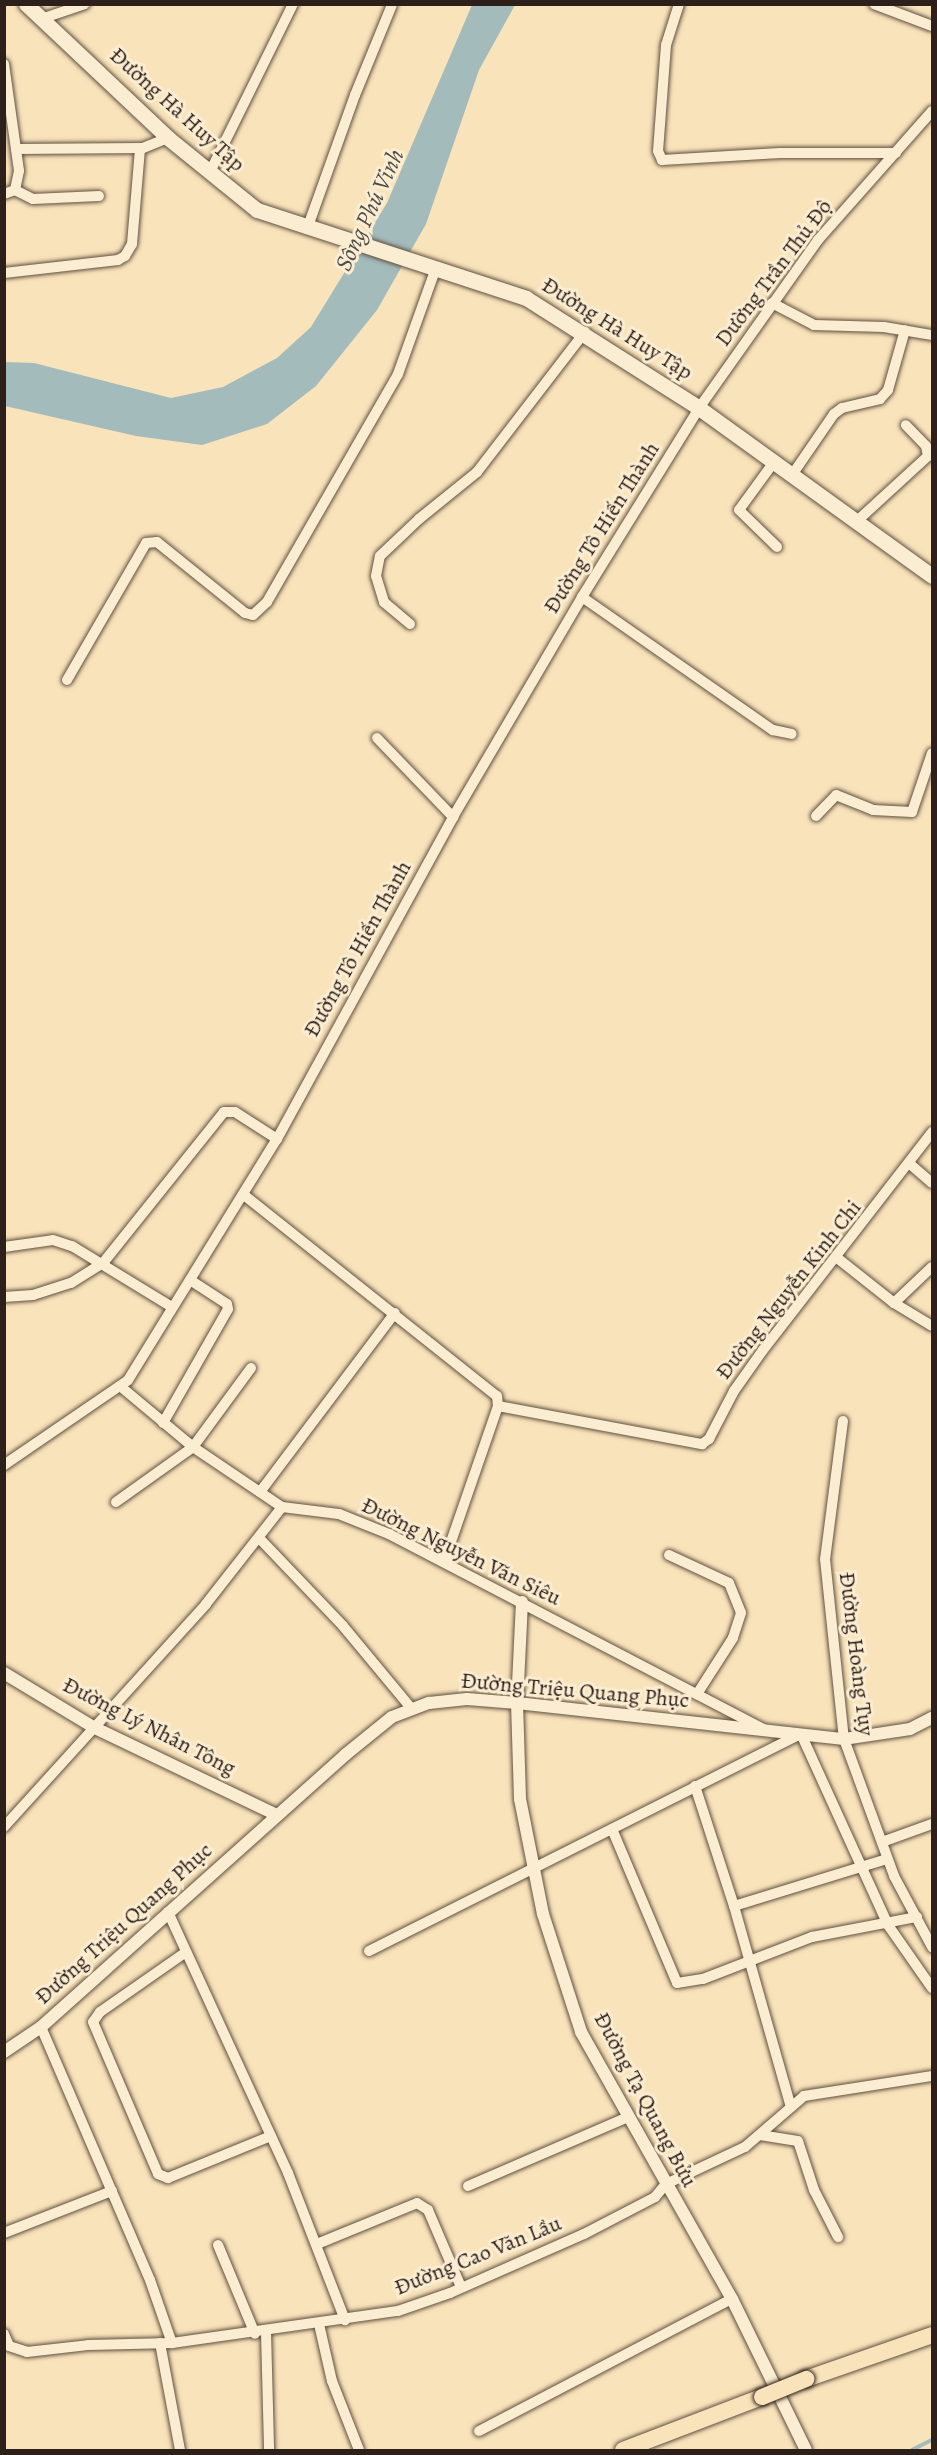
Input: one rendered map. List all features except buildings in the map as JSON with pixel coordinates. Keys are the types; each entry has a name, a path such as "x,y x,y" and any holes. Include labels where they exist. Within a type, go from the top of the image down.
{"highway":[{"path":"623,2451 806,2379 933,2335"}],"main road":[{"name":"Đường Hà Huy Tập","path":"26,4 44,18 168,138 256,210 307,229 526,298 585,332 699,408 933,576"}],"street":[{"path":"44,18 86,4"},
{"path":"210,172 293,4"},
{"path":"679,4 666,45 658,151 662,160 780,153 897,153"},
{"path":"874,4 933,26"},
{"path":"307,229 355,95 392,5"},
{"path":"4,64 19,171 10,192 33,199 99,196"},
{"name":"Dường Trần Thủ Độ","path":"699,408 818,240 933,111"},
{"path":"16,149 140,148 168,138"},
{"path":"4,273 118,260 125,256 132,244 140,148"},
{"path":"68,680 146,543 157,542 245,613 253,615 267,602 398,374 436,268"},
{"path":"772,303 814,325 905,330 933,335"},
{"path":"792,475 834,414 842,408 880,399 888,390 905,330"},
{"path":"410,624 384,602 376,576 380,556 419,519 477,472 585,332"},
{"name":"Đường Tô Hiến Thành","path":"4,1465 128,1380 277,1139 453,817 582,597 699,408"},
{"path":"857,521 928,456 926,446 906,425"},
{"path":"774,462 739,510 777,547"},
{"path":"582,597 773,730 792,734"},
{"path":"377,738 453,817"},
{"path":"816,816 836,795 873,810 912,812 933,753"},
{"path":"4,1297 33,1295 71,1283 103,1263 224,1112 235,1112 277,1139"},
{"name":"Đường Nguyễn Kinh Chi","path":"498,1406 702,1444 709,1439 734,1391 763,1350 933,1132"},
{"path":"909,1164 933,1183"},
{"path":"244,1195 494,1391 498,1406 444,1562"},
{"path":"4,1247 53,1240 72,1246 172,1307"},
{"path":"836,1257 894,1303 933,1326"},
{"path":"894,1303 933,1267"},
{"path":"163,1423 228,1309 227,1304 190,1280"},
{"path":"260,1492 395,1313"},
{"path":"116,1503 193,1447 251,1368"},
{"name":"Đường Nguyễn Văn Siêu","path":"120,1386 193,1447 282,1507 339,1514 444,1562 764,1730"},
{"name":"Đường Hoàng Tụy","path":"843,1421 825,1559 844,1739 887,1859 933,1947"},
{"path":"4,1827 260,1539 282,1507"},
{"path":"260,1539 343,1626 412,1709"},
{"path":"669,1555 729,1583 741,1613 733,1638 697,1694"},
{"name":"Đường Tạ Quang Bửu","path":"522,1602 517,1703 520,1799 543,1914 581,2032 732,2299 806,2451"},
{"name":"Đường Lý Nhân Tông","path":"4,1673 93,1727 277,1815"},
{"name":"Đường Triệu Quang Phục","path":"4,2052 41,2027 277,1815 392,1717 412,1709 467,1699 844,1739 910,1729 933,1718"},
{"path":"369,1951 801,1734 888,1925 931,1980"},
{"path":"694,1786 734,1906 790,2104"},
{"path":"882,1842 933,1824"},
{"path":"612,1829 677,1983 704,1979 812,1937 888,1925 917,1917"},
{"path":"734,1906 887,1859"},
{"path":"168,1912 271,2136 317,2244 345,2320"},
{"path":"186,1952 100,2012 93,2022 158,2174 168,2178 271,2136"},
{"name":"Đường Triệu Quang Phục","path":"41,2027 112,2191 172,2343"},
{"name":"Đường Cao Văn Lầu","path":"4,2334 7,2346 27,2352 88,2345 172,2343 261,2333 398,2311 461,2287 584,2234 655,2197 666,2184 745,2147 760,2136 790,2104 804,2096 933,2076"},
{"path":"468,2186 628,2117"},
{"path":"760,2136 798,2141 814,2190 838,2237"},
{"path":"4,2233 112,2191"},
{"path":"317,2244 417,2203 428,2210 461,2287"},
{"path":"218,2245 261,2333 269,2451"},
{"path":"479,2431 732,2299"},
{"path":"320,2324 332,2381 359,2451"},
{"path":"160,2343 180,2451"}],"water":[{"path":"472,5 515,5 479,70 426,224 377,310 316,386 267,424 202,445 136,436 5,406 5,362 34,363 171,398 223,387 277,358 311,327 387,203"}],"waterway":[{"path":"912,2450 932,2440"}],"water label":[{"name":"Sông Phú Vinh","path":"370,210"}]}
